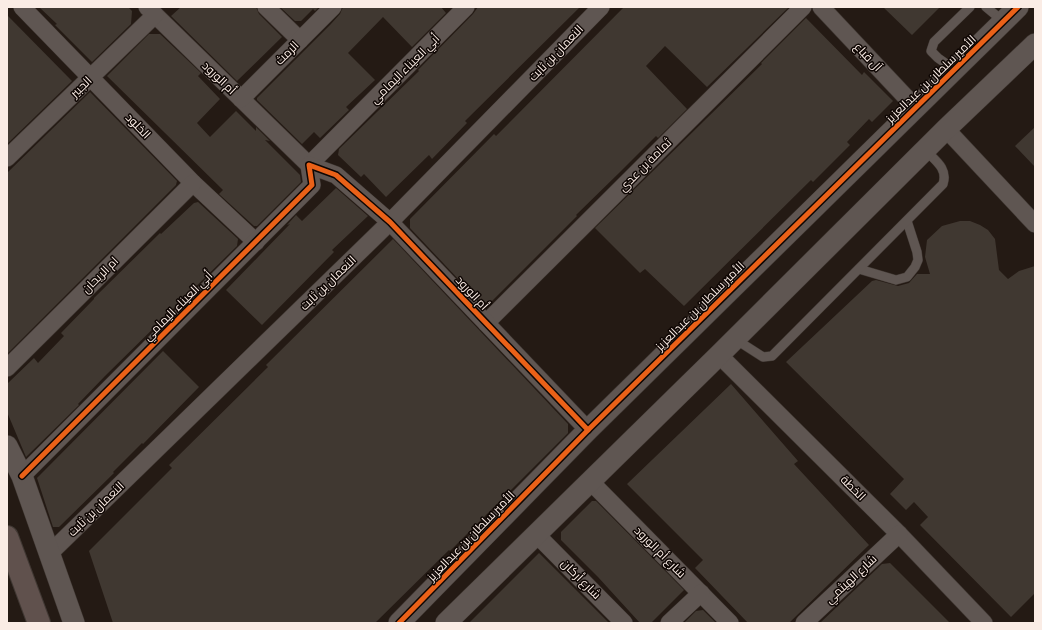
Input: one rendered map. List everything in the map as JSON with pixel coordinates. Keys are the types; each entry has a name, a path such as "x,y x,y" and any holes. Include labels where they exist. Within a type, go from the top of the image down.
{"main road":[{"path":"7,538 39,623"}],"street":[{"name":"الخلود","path":"22,7 193,183 256,242"},
{"path":"266,7 300,40"},
{"name":"الرمث","path":"240,99 333,7"},
{"name":"أبي العيناء اليمامي","path":"22,476 312,186 309,165 466,7"},
{"name":"النعمان بن ثابت","path":"50,554 390,222 602,7"},
{"name":"ثمامة بن عدي","path":"486,323 803,7"},
{"name":"آل قباع","path":"821,7 916,108"},
{"name":"الأمير سلطان بن عبدالعزيز","path":"399,623 588,430 1018,7"},
{"name":"الجبير","path":"7,158 91,77 151,11"},
{"name":"أم الورود","path":"151,11 309,165 336,175 390,222 588,430"},
{"path":"446,623 720,355 926,151 946,129 1035,44"},
{"path":"946,129 1035,224"},
{"name":"ام الريحان","path":"7,368 193,183"},
{"name":"الخطة","path":"720,355 899,534 984,623"},
{"path":"7,446 22,476 74,623"},
{"name":"شارع أم الورود","path":"590,481 730,623"},
{"name":"شارع الهيثمي","path":"804,623 899,534"},
{"name":"شارع أركان","path":"537,535 624,623"},
{"path":"669,623 701,592"}],"lane":[{"path":"955,70 931,51 932,46 934,42 970,7"},
{"path":"986,7 1004,22"},
{"path":"735,339 763,357 772,356 943,184 945,179 944,170 926,151"},
{"path":"859,269 896,280 907,277 915,267 918,260 917,252 907,221"}],"building":[{"path":"39,7 128,7 132,11 131,24 92,62"},
{"path":"181,7 256,7 259,14 282,37 237,81 171,16"},
{"path":"280,7 319,7 315,11 313,9 301,21 295,21"},
{"path":"343,7 441,7 446,13 412,47 383,17 348,53 375,80 346,107 349,110 320,138 314,132 302,144 257,100 257,98 330,25 340,14"},
{"path":"478,7 580,7 465,121 467,123 432,159 429,155 386,197 364,174 361,177 338,155 339,149 419,71 418,70 473,14"},
{"path":"624,7 789,7 707,87 665,46 646,66 687,109 658,138 656,136 490,303 479,301 410,228 410,219 494,134 496,136"},
{"path":"883,7 940,7 912,35"},
{"path":"7,15 72,81 7,144"},
{"path":"806,18 862,75 864,72 893,101 872,122 869,119 847,142 850,145 813,182 811,180 684,306 645,269 640,273 595,228 762,64 761,63"},
{"path":"149,34 160,34 201,73 198,76 220,99 197,123 210,137 236,111 256,131 256,127 270,141 265,140 300,175 301,182 257,226 254,226 219,194 223,190 107,76"},
{"path":"90,92 177,181 176,185 7,354 7,173"},
{"path":"1035,127 1035,167 1015,146"},
{"path":"336,188 368,216 332,250 334,252 262,325 226,290 290,224 287,225 296,215 302,221"},
{"path":"198,202 238,239 237,246 105,376 78,404 79,405 26,457 7,412 7,384 34,358 38,363 64,336 61,333 94,298 160,233 161,234 194,203"},
{"path":"960,221 970,221 988,230 995,239 999,270 1008,279 1019,271 1035,266 1035,593 1011,617 920,525 928,517 914,502 906,510 890,494 904,479 786,362 872,281 876,280 898,286 909,283 917,274 930,274 925,257 927,240 942,226"},
{"path":"393,239 568,424 568,433 450,551 449,550 375,623 113,623 89,551 172,468 169,465 268,367 266,365"},
{"path":"163,351 199,387 59,527 53,527 37,478"},
{"path":"731,384 798,461 794,464 869,545 789,623 748,623 695,568 703,560 627,484"},
{"path":"592,501 596,501 684,590 651,623 640,623 598,577 561,540 561,532"},
{"path":"539,553 609,623 469,623"},
{"path":"890,563 950,623 820,623 882,564"},
{"path":"703,610 716,623 684,623 696,611"}],"cycle path":[{"path":"399,623 588,430 1018,7"},
{"path":"22,476 312,185 309,165 336,175 390,222 588,430"}]}
